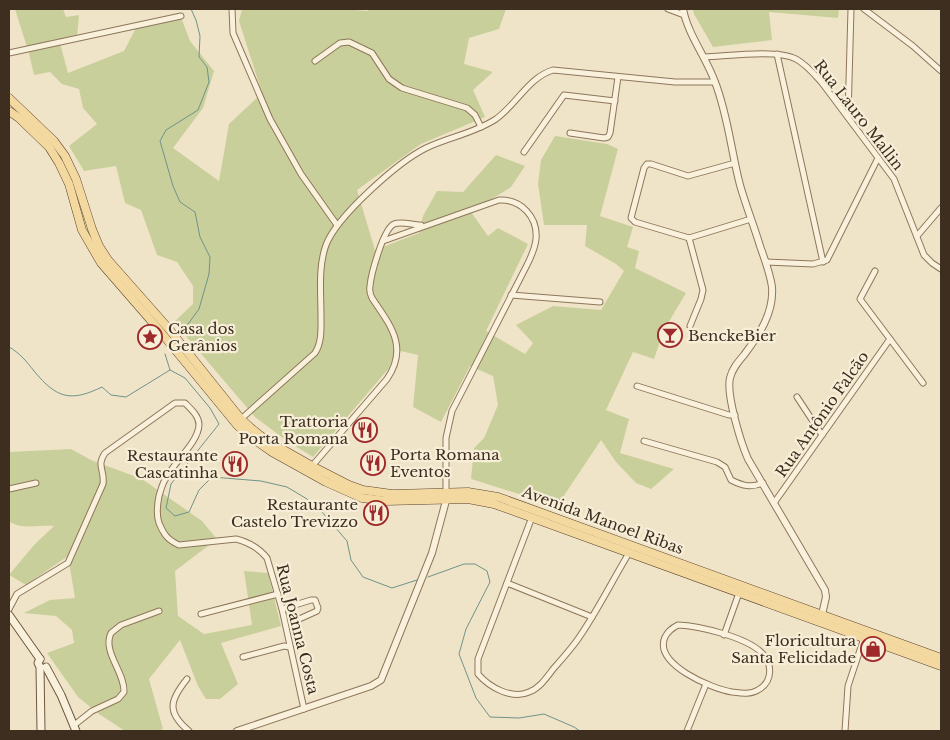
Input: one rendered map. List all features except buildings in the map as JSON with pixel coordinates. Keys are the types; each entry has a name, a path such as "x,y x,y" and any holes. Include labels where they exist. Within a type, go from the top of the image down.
{"main road":[{"name":"Avenida Manoel Ribas","path":"9,98 54,141 65,156 76,179 99,246 108,260 158,322 160,331 256,442 336,488 362,498 392,502 468,492 487,494 762,593 864,638 941,666"},
{"name":"Avenida Manoel Ribas","path":"9,111 49,147 69,184 82,230 101,263 158,322 169,329 239,422 266,440 349,485 371,492 446,495 504,507 739,593 941,658"},
{"path":"160,331 165,328 169,329"},
{"path":"294,465 309,468 312,466"},
{"path":"504,507 521,510 524,507"},
{"path":"532,518 540,514 554,517"},
{"path":"616,548 623,547 626,544"},
{"path":"629,553 633,550 644,550"},
{"path":"709,582 728,585 732,582"},
{"path":"739,593 740,590 746,590 762,593"},
{"path":"9,615 61,695 74,728"},
{"path":"41,731 42,664"}],"street":[{"path":"232,9 233,33 270,119 300,174 337,225"},
{"path":"668,9 684,12 715,82 726,115 735,163 766,262 772,288 771,305 761,330 731,374 729,384 735,415 745,451 825,590 826,597 821,618"},
{"path":"848,117 850,9"},
{"path":"864,9 913,46 941,71"},
{"path":"9,53 181,16"},
{"path":"315,61 340,43 349,42 372,53 389,79 396,84 410,92 468,108 472,111 481,127"},
{"path":"777,54 823,262"},
{"name":"Rua Lauro Mallin","path":"704,58 777,54 796,59 809,69 822,82 896,183 928,259 941,269"},
{"path":"239,422 312,357 318,348 321,333 322,264 326,244 337,225 351,209 408,159 427,147 481,127 504,113 536,79 548,71 574,71 674,82 715,82"},
{"path":"570,133 608,138 616,77"},
{"path":"524,152 564,95 613,101"},
{"path":"766,262 813,264 823,262 829,257 878,158"},
{"path":"735,163 688,176 647,164 642,176 632,220 689,238 751,219"},
{"path":"236,731 370,686 381,680 434,546 446,495 446,438 452,410 531,256 536,238 536,230 530,215 520,204 506,200 493,201 383,240"},
{"path":"917,236 941,208"},
{"path":"312,466 386,379 394,366 397,353 395,338 370,293 370,284 387,230 394,224 426,225"},
{"path":"689,238 703,290 690,326"},
{"path":"875,271 860,299 923,383"},
{"path":"511,295 600,302"},
{"name":"Rua Antônio Falcão","path":"774,502 890,339"},
{"path":"637,386 729,416 735,415"},
{"path":"797,398 822,435"},
{"name":"Rua Joanna Costa","path":"9,609 17,594 68,563 102,484 103,475 100,464 105,453 176,403 185,403 197,418 198,428 194,440 166,476 162,485 157,517 164,536 179,545 236,539 245,541 262,552 267,558 282,609 304,709"},
{"path":"644,441 717,462 725,467 731,480 748,487 762,483"},
{"path":"9,489 36,483"},
{"path":"532,518 480,653 477,670 481,678 497,689 512,694 530,692 542,683 575,642 592,617 629,553"},
{"path":"507,583 592,617"},
{"path":"724,635 739,593"},
{"path":"201,614 278,594"},
{"path":"282,609 315,600 318,608 317,612 297,620"},
{"path":"74,728 92,711 118,699 124,692 123,684 108,643 111,633 121,625 159,611"},
{"path":"678,625 724,635 748,644 762,653 770,666 768,679 764,686 757,691 750,693 730,692 706,684 675,664 664,652 664,640 672,628 678,625"},
{"path":"845,731 848,686 864,638"},
{"path":"243,658 290,646"},
{"path":"187,679 175,695 173,707 179,722 189,731"},
{"path":"687,731 706,684"}],"green space":[{"path":"15,9 63,9 66,17 79,15 77,37 27,47"},
{"path":"242,9 341,9 368,11 369,9 506,9 499,29 469,38 464,64 493,72 473,90 485,117 421,144 357,190 375,250 419,233 423,216 437,191 463,192 496,155 525,166 511,187 471,212 488,236 498,228 528,244 486,331 525,354 533,343 516,325 553,306 601,310 624,271 616,264 585,246 587,225 544,225 538,184 541,160 555,136 607,144 618,149 600,216 633,227 627,247 639,251 635,268 686,293 664,330 654,359 633,352 606,410 629,419 620,453 674,469 651,489 636,483 616,462 601,440 557,506 471,479 474,448 484,438 498,405 493,376 470,366 441,422 413,407 418,355 396,350 389,368 313,457 287,441 255,417 174,322 193,304 193,286 177,262 157,255 141,210 125,203 116,166 84,171 69,146 97,124 83,108 79,89 62,84 50,72 34,75 28,49 60,43 68,73 124,51 137,26 181,17 190,41 214,71 203,108 173,148 219,181 229,124 262,93 239,21"},
{"path":"693,9 839,9 838,18 769,12 772,40 713,47"},
{"path":"71,449 91,460 142,479 202,521 217,539 175,571 178,616 204,634 252,625 244,571 268,573 281,626 221,643 238,684 220,699 206,699 198,686 180,640 149,679 163,729 158,731 125,731 78,697 47,653 74,643 72,630 56,616 24,613 50,600 75,598 68,556 26,585 9,575 34,545 54,526 24,526 9,521 9,452"}],"waterway":[{"path":"183,331 199,309 209,274 210,257 200,237 195,212 180,202 173,186 160,141 166,130 198,110 209,82 207,67 199,57 200,36 191,9"},
{"path":"9,347 17,352 50,387 65,395 82,395 102,387 111,395 126,397 170,370"},
{"path":"165,354 170,370 185,378 210,408 219,424 171,484 166,508 175,516 189,512 199,490 212,477 261,481 287,487 307,499 322,512 347,541 351,560 363,577 392,588 417,580"},
{"path":"428,577 464,564 475,564 487,571 490,582 466,629 459,654 476,698 490,717 519,718 544,714 580,731"}],"place":[{"name":"BenckeBier","path":"670,335"},
{"name":"Casa dos Gerânios","path":"150,337"},
{"name":"Trattoria Porta Romana","path":"365,430"},
{"name":"Porta Romana Eventos","path":"373,463"},
{"name":"Restaurante Cascatinha","path":"235,464"},
{"name":"Restaurante Castelo Trevizzo","path":"376,513"},
{"name":"Floricultura Santa Felicidade","path":"873,649"}]}
